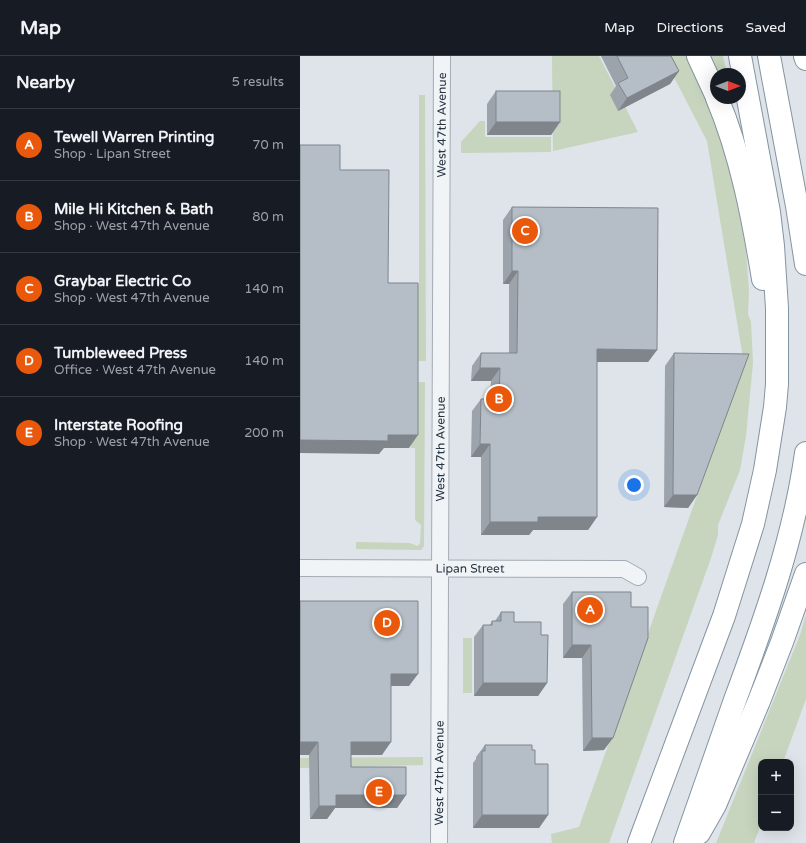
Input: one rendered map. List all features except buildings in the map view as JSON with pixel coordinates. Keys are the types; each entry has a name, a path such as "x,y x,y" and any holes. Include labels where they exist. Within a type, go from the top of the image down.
{"highway":[{"path":"698,56 710,82"},
{"path":"639,843 724,616 753,524 765,470 777,384 777,308 773,246 769,212 740,56"},
{"path":"769,56 797,206 806,264"},
{"path":"719,104 732,138 750,211 766,297 777,384"},
{"path":"685,843 773,594 792,528 806,453"},
{"path":"694,843 715,805 759,701 806,574"}],"street":[{"name":"West 47th Avenue","path":"439,843 442,56"},
{"name":"Lipan Street","path":"300,568 624,569 638,577"}],"green space":[{"path":"552,56 599,56 638,132 553,151"},
{"path":"663,56 686,56 725,142 745,237 749,292 748,314 751,322 753,363 746,436 740,470 718,525 718,535 711,558 609,843 552,843 551,834 579,827 744,364 707,141"},
{"path":"709,56 723,56 726,68 714,68"},
{"path":"419,95 425,95 426,361 410,361 413,285 419,285"},
{"path":"480,121 485,121 485,137 551,137 551,152 461,153 461,142"},
{"path":"411,382 425,382 424,546 421,550 356,549 356,542 410,543 417,546 420,544 421,525 415,520 415,448 411,448"},
{"path":"806,615 806,699 784,759 758,759 758,831 754,843 716,843 800,635"},
{"path":"463,638 472,638 472,693 463,693"},
{"path":"423,757 423,765 300,768 300,758"}],"place":[{"name":"Graybar Electric Co","path":"525,231"},
{"name":"Mile Hi Kitchen & Bath","path":"499,399"},
{"name":"Tewell Warren Printing","path":"590,610"},
{"name":"Tumbleweed Press","path":"387,623"},
{"name":"Interstate Roofing","path":"379,792"}]}
